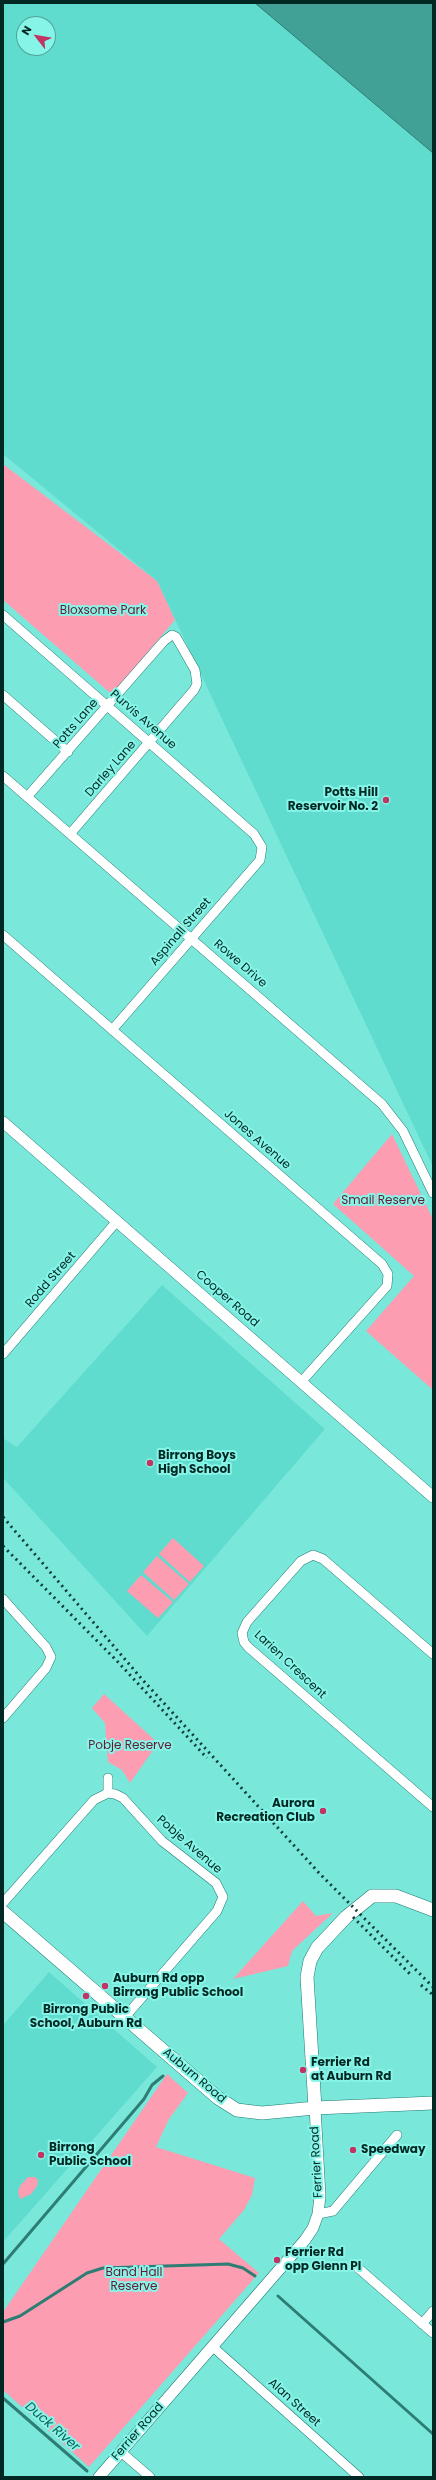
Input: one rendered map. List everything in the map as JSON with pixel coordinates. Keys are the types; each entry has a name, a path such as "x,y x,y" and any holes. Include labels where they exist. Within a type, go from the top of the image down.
{"main road":[{"name":"Ferrier Road","path":"315,2108 308,1968 317,1948 326,1936 363,1902 378,1894 396,1896 433,1910"},
{"name":"Auburn Road","path":"3,1910 218,2098 237,2110 262,2113 315,2108 433,2103"}],"street":[{"name":"Purvis Avenue","path":"3,615 254,834 262,847"},
{"name":"Potts Lane","path":"27,797 168,637 172,635 179,640 188,658"},
{"name":"Darley Lane","path":"70,834 194,690 196,677 188,658"},
{"path":"3,695 68,752"},
{"name":"Rowe Drive","path":"3,776 191,938 393,1116 404,1131 433,1193"},
{"name":"Aspinall Street","path":"112,1030 260,860 262,847"},
{"name":"Jones Avenue","path":"3,935 382,1264 388,1274 387,1286 302,1381"},
{"name":"Cooper Road","path":"3,1122 302,1381 433,1497"},
{"name":"Rodd Street","path":"3,1354 117,1221"},
{"name":"Larien Crescent","path":"433,1654 322,1559 313,1555 301,1561 247,1622 242,1633 248,1647 433,1807"},
{"path":"3,1599 49,1650 51,1657 49,1665 3,1718"},
{"path":"3,1910 94,1800 108,1793 108,1778"},
{"name":"Pobje Avenue","path":"108,1793 123,1798 162,1841 216,1883 223,1897 217,1911 125,2018"},
{"name":"Ferrier Road","path":"99,2477 305,2240 318,2214 320,2196 315,2108"},
{"path":"318,2214 333,2211 397,2135"},
{"path":"357,2267 433,2332"},
{"path":"422,2324 433,2311"},
{"name":"Alan Street","path":"213,2347 359,2477"},
{"path":"121,2452 150,2477"}],"shaded area":[{"path":"3,3 433,3 433,1167 157,581 3,454"},
{"name":"Birrong Boys High School","path":"162,1285 325,1429 147,1636 3,1478 3,1438 17,1447"},
{"name":"Birrong Public School","path":"49,1972 157,2067 3,2242 3,2025"}],"green space":[{"name":"Bloxsome Park","path":"3,464 157,581 175,620 114,692 109,692 3,600"},
{"name":"Smail Reserve","path":"392,1134 433,1219 433,1390 366,1331 414,1276 333,1204"},
{"path":"173,1538 204,1566 190,1582 159,1554"},
{"path":"157,1556 189,1584 174,1600 143,1572"},
{"path":"141,1575 173,1602 158,1618 127,1591"},
{"name":"Pobje Reserve","path":"104,1694 158,1743 130,1783 122,1770 108,1762 105,1723 92,1708"},
{"path":"303,1901 316,1916 333,1913 292,1951 288,1966 233,1979"},
{"name":"Band Hall Reserve","path":"167,2074 188,2093 169,2119 156,2147 255,2178 252,2195 244,2210 219,2239 259,2273 89,2467 3,2390 3,2312"},
{"path":"28,2177 35,2177 38,2180 37,2186 31,2194 20,2199 18,2192 20,2186"}],"water":[{"path":"255,3 433,3 433,153"}],"waterway":[{"path":"3,2264 144,2099 152,2085 163,2076"},
{"path":"3,2322 20,2316 87,2273 103,2268 228,2264 243,2268 255,2276"},
{"path":"278,2296 433,2434"},
{"name":"Duck River","path":"3,2398 87,2471"}],"railway":[{"path":"3,1517 141,1678 320,1874 433,1987"},
{"path":"3,1546 117,1661 207,1758"},
{"path":"353,1917 411,1975"},
{"path":"421,1985 433,1995"}],"place":[{"name":"Potts Hill Reservoir No. 2","path":"386,800"},
{"name":"Birrong Boys High School","path":"150,1463"},
{"name":"Aurora Recreation Club","path":"323,1811"},
{"name":"Auburn Rd opp Birrong Public School","path":"105,1986"},
{"name":"Birrong Public School, Auburn Rd","path":"86,1996"},
{"name":"Ferrier Rd at Auburn Rd","path":"303,2070"},
{"name":"Speedway","path":"353,2150"},
{"name":"Birrong Public School","path":"41,2155"},
{"name":"Ferrier Rd opp Glenn Pl","path":"277,2260"}]}
